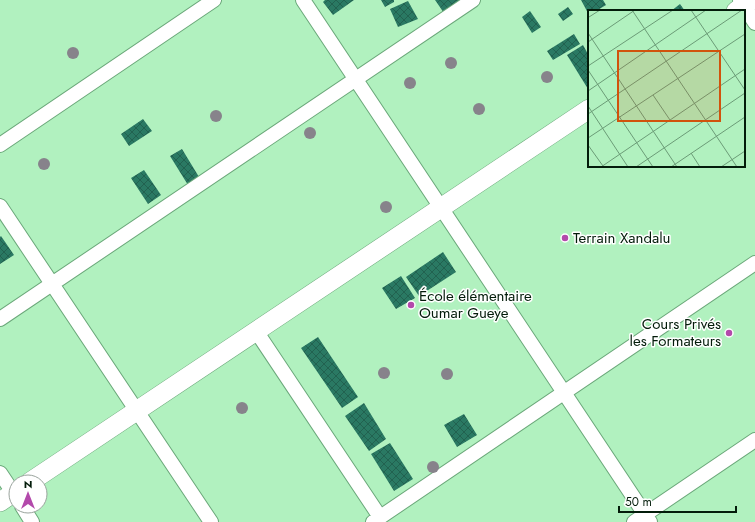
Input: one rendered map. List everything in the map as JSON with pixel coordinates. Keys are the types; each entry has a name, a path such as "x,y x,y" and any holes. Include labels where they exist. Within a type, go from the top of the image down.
{"main road":[{"path":"42,474 588,110"}],"street":[{"path":"0,145 214,0"},
{"path":"303,0 564,392 643,520 755,440"},
{"path":"0,319 473,0"},
{"path":"743,4 755,23"},
{"path":"0,206 211,522"},
{"path":"256,331 377,519 755,263"},
{"path":"0,473 8,488"},
{"path":"26,514 32,522"}],"building":[{"path":"325,0 354,0 333,15 323,2"},
{"path":"381,0 394,0 394,2 385,7"},
{"path":"435,0 462,0 444,13"},
{"path":"581,0 603,0 606,5 598,10 588,10 588,13"},
{"path":"408,1 418,19 398,27 390,9"},
{"path":"680,4 684,10 672,10"},
{"path":"568,7 573,14 563,21 558,14"},
{"path":"530,11 541,27 532,33 522,17"},
{"path":"574,34 580,44 553,60 547,51"},
{"path":"583,45 588,54 588,89 567,55"},
{"path":"143,119 152,131 129,146 121,134"},
{"path":"182,149 199,177 188,185 170,156"},
{"path":"144,170 161,195 148,204 131,178"},
{"path":"1,236 14,255 0,264 0,237"},
{"path":"443,252 456,272 419,296 406,277"},
{"path":"401,276 415,298 396,309 382,288"},
{"path":"318,337 358,397 342,408 301,348"},
{"path":"364,403 386,439 369,451 345,416"},
{"path":"464,414 477,435 457,447 444,425"},
{"path":"390,443 413,479 394,491 371,454"}],"place":[{"name":"Terrain Xandalu","path":"565,238"},
{"name":"École élémentaire Oumar Gueye","path":"411,305"},
{"name":"Cours Privés les Formateurs","path":"729,333"}]}
